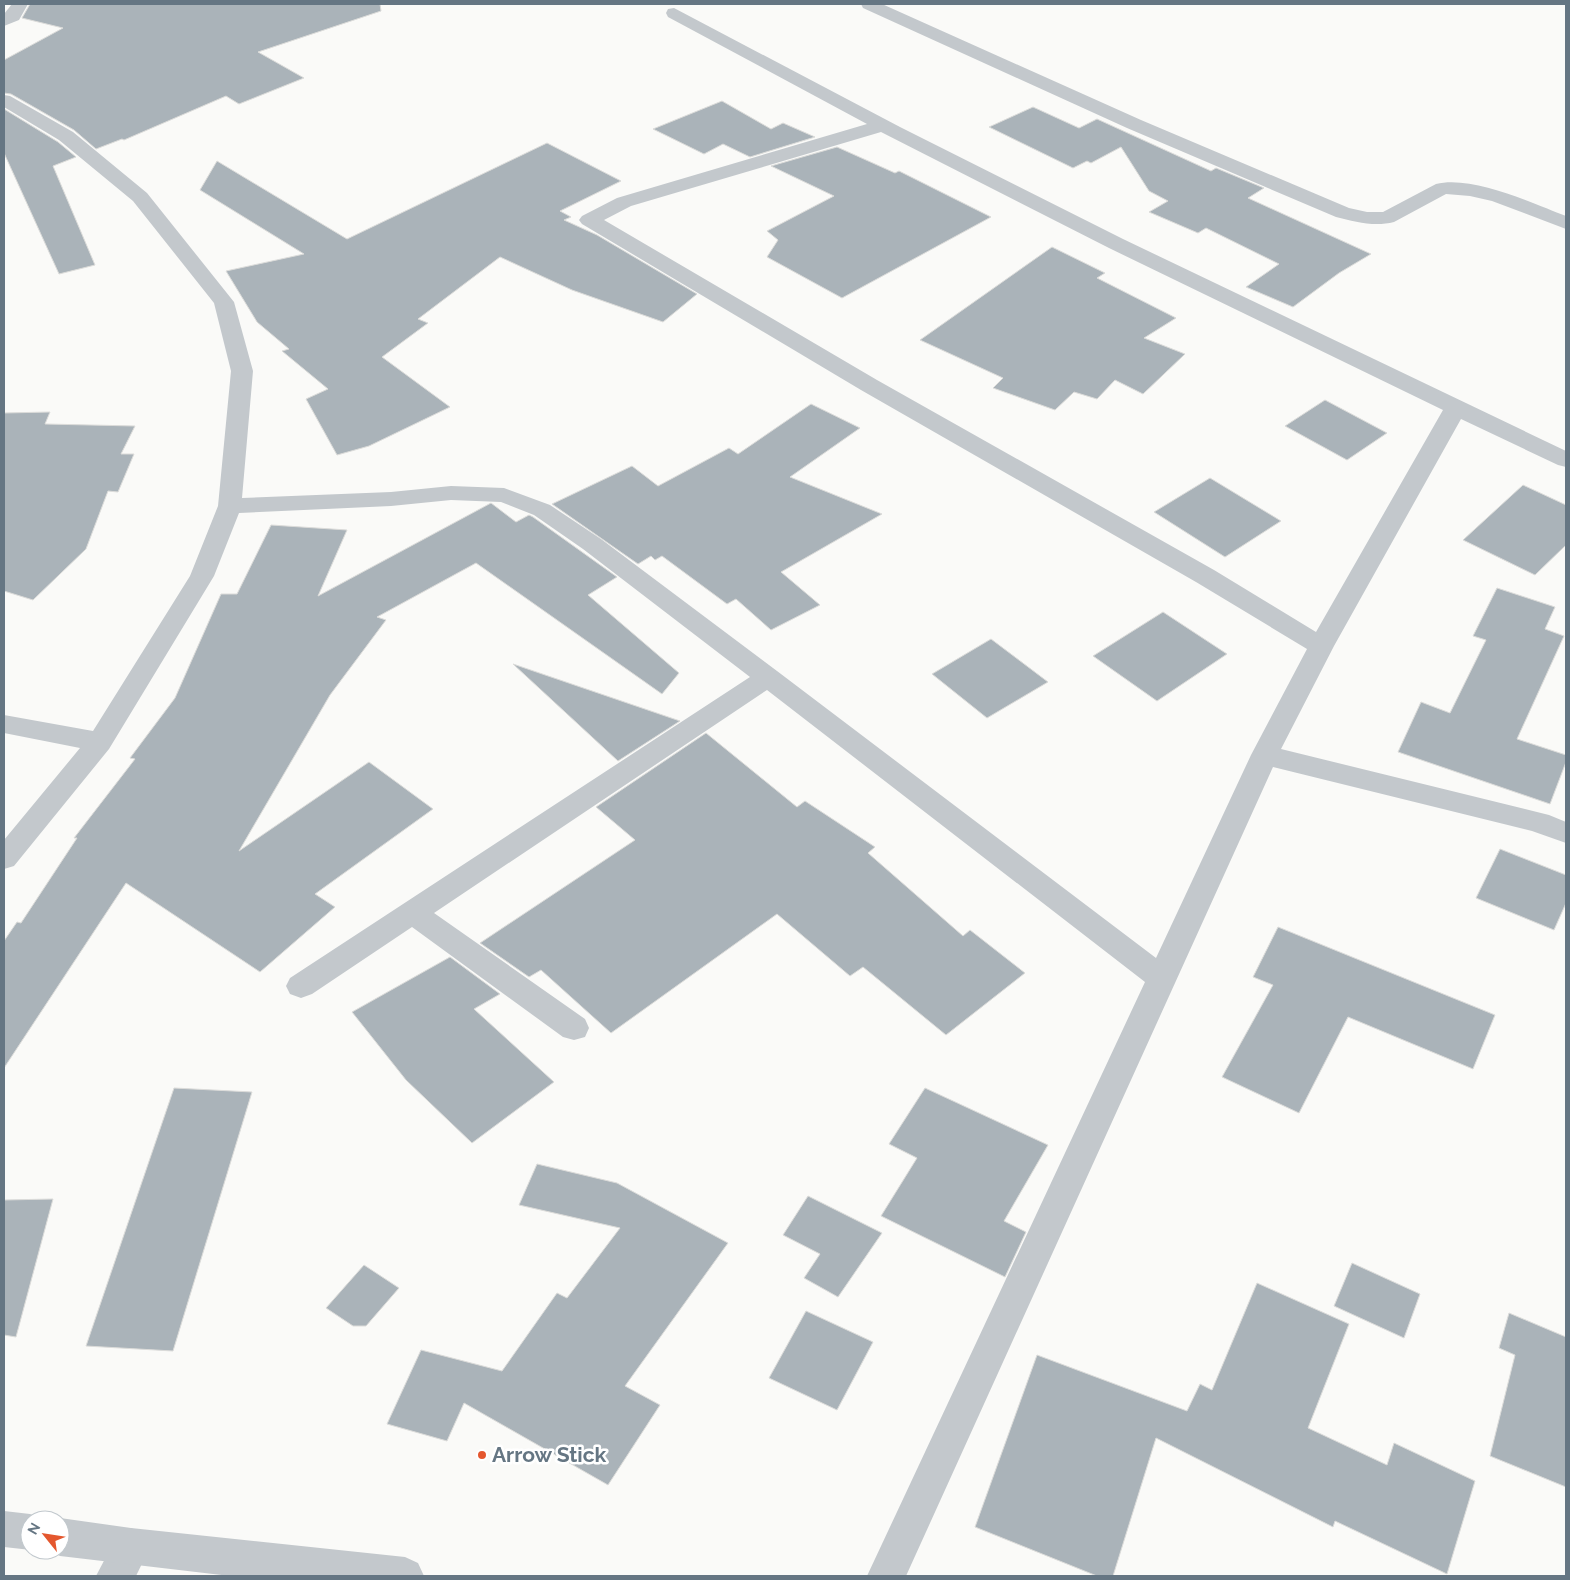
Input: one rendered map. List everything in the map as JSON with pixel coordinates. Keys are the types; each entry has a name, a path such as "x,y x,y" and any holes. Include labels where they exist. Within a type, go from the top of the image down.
{"street":[{"path":"12,14 34,4"},
{"path":"869,4 1134,124 1343,214 1367,218 1387,218 1443,188 1470,190 1499,197 1562,217"},
{"path":"674,13 766,64 1024,197 1566,460"},
{"path":"4,100 66,136 140,198 224,302 242,371 230,506 202,576 100,742 4,858"},
{"path":"884,125 624,202 589,220 869,385 1205,576 1321,646"},
{"path":"886,1576 1265,755 1321,646 1456,408"},
{"path":"230,506 390,499 451,493 504,495 542,510 592,544 768,677 1162,979"},
{"path":"301,986 768,677"},
{"path":"4,724 100,742"},
{"path":"1265,755 1539,822 1566,833"},
{"path":"413,913 574,1028"},
{"path":"4,1529 20,1531"},
{"path":"70,1541 123,1561 405,1576"}],"building":[{"path":"30,4 380,4 381,11 258,52 304,78 239,104 226,96 124,140 122,139 96,149 74,130 11,94 4,93 4,60 63,28 22,18"},
{"path":"722,101 771,129 783,123 815,137 750,157 723,144 704,154 653,129"},
{"path":"1033,107 1079,128 1097,119 1211,171 1216,168 1264,188 1248,198 1371,254 1339,273 1293,307 1246,287 1279,264 1206,228 1198,233 1149,212 1168,201 1149,191 1121,147 1091,163 1087,161 1073,168 989,127"},
{"path":"4,109 58,142 76,157 53,166 95,265 59,274 4,153"},
{"path":"547,143 621,181 560,211 571,217 564,220 597,235 697,294 663,322 572,290 500,257 418,319 428,323 382,357 450,407 369,446 337,455 306,399 328,389 282,351 289,349 257,322 226,271 304,254 200,190 217,161 347,239"},
{"path":"837,147 895,173 899,171 991,217 842,298 767,257 778,240 767,231 834,196 771,166"},
{"path":"1052,247 1105,273 1097,278 1176,318 1144,338 1185,354 1143,394 1115,380 1097,399 1074,392 1055,410 993,388 1003,378 920,340"},
{"path":"1325,400 1387,433 1347,460 1285,426"},
{"path":"811,404 860,428 790,477 882,514 781,572 820,605 771,630 736,599 727,604 662,556 655,560 651,556 638,564 552,504 632,466 658,486 729,448 738,454"},
{"path":"50,412 45,424 135,426 121,454 134,454 118,492 108,491 86,549 33,600 4,591 4,413"},
{"path":"1210,478 1281,521 1225,557 1154,512"},
{"path":"1523,485 1566,505 1566,545 1535,575 1463,540"},
{"path":"491,503 516,522 529,515 533,517 617,577 588,595 679,673 662,694 476,563 377,617 386,620 330,695 239,851 369,762 433,809 315,894 335,907 260,972 126,883 4,1068 4,941 17,922 21,923 77,838 74,838 135,759 130,758 175,698 221,594 237,594 271,525 347,530 318,596"},
{"path":"1497,588 1555,607 1545,629 1564,636 1517,739 1566,755 1566,762 1550,804 1398,752 1421,702 1450,713 1486,640 1473,636"},
{"path":"1163,612 1227,654 1157,701 1093,656"},
{"path":"991,639 1048,682 987,718 932,674"},
{"path":"513,664 680,721 618,761"},
{"path":"706,733 797,807 805,801 875,847 868,853 963,936 970,930 1025,973 946,1035 863,967 850,976 777,914 611,1033 541,970 529,977 480,943 635,840 596,807"},
{"path":"1500,849 1566,875 1566,903 1554,930 1476,898"},
{"path":"1278,927 1495,1015 1473,1069 1348,1017 1299,1113 1222,1077 1273,985 1253,977"},
{"path":"450,957 500,994 474,1009 554,1082 472,1143 406,1080 352,1012"},
{"path":"174,1088 252,1092 173,1351 86,1346"},
{"path":"925,1088 1048,1145 1004,1221 1026,1232 1005,1277 881,1216 917,1158 889,1144"},
{"path":"537,1164 617,1183 728,1243 625,1386 660,1405 608,1485 464,1403 447,1441 387,1424 421,1350 502,1371 557,1293 567,1298 620,1228 519,1205"},
{"path":"808,1196 882,1233 838,1297 804,1278 820,1254 783,1235"},
{"path":"53,1199 16,1337 4,1335 4,1200"},
{"path":"1352,1263 1420,1294 1404,1338 1334,1306"},
{"path":"364,1265 399,1288 366,1326 353,1326 326,1308"},
{"path":"1257,1283 1349,1324 1308,1428 1387,1465 1394,1443 1475,1481 1447,1574 1335,1521 1333,1527 1156,1438 1113,1576 1097,1576 975,1527 1037,1355 1187,1411 1200,1384 1212,1390"},
{"path":"806,1311 873,1342 837,1410 769,1378"},
{"path":"1509,1313 1566,1337 1566,1487 1490,1456 1515,1355 1499,1348"}],"place":[{"name":"Arrow Stick","path":"482,1455"}]}
